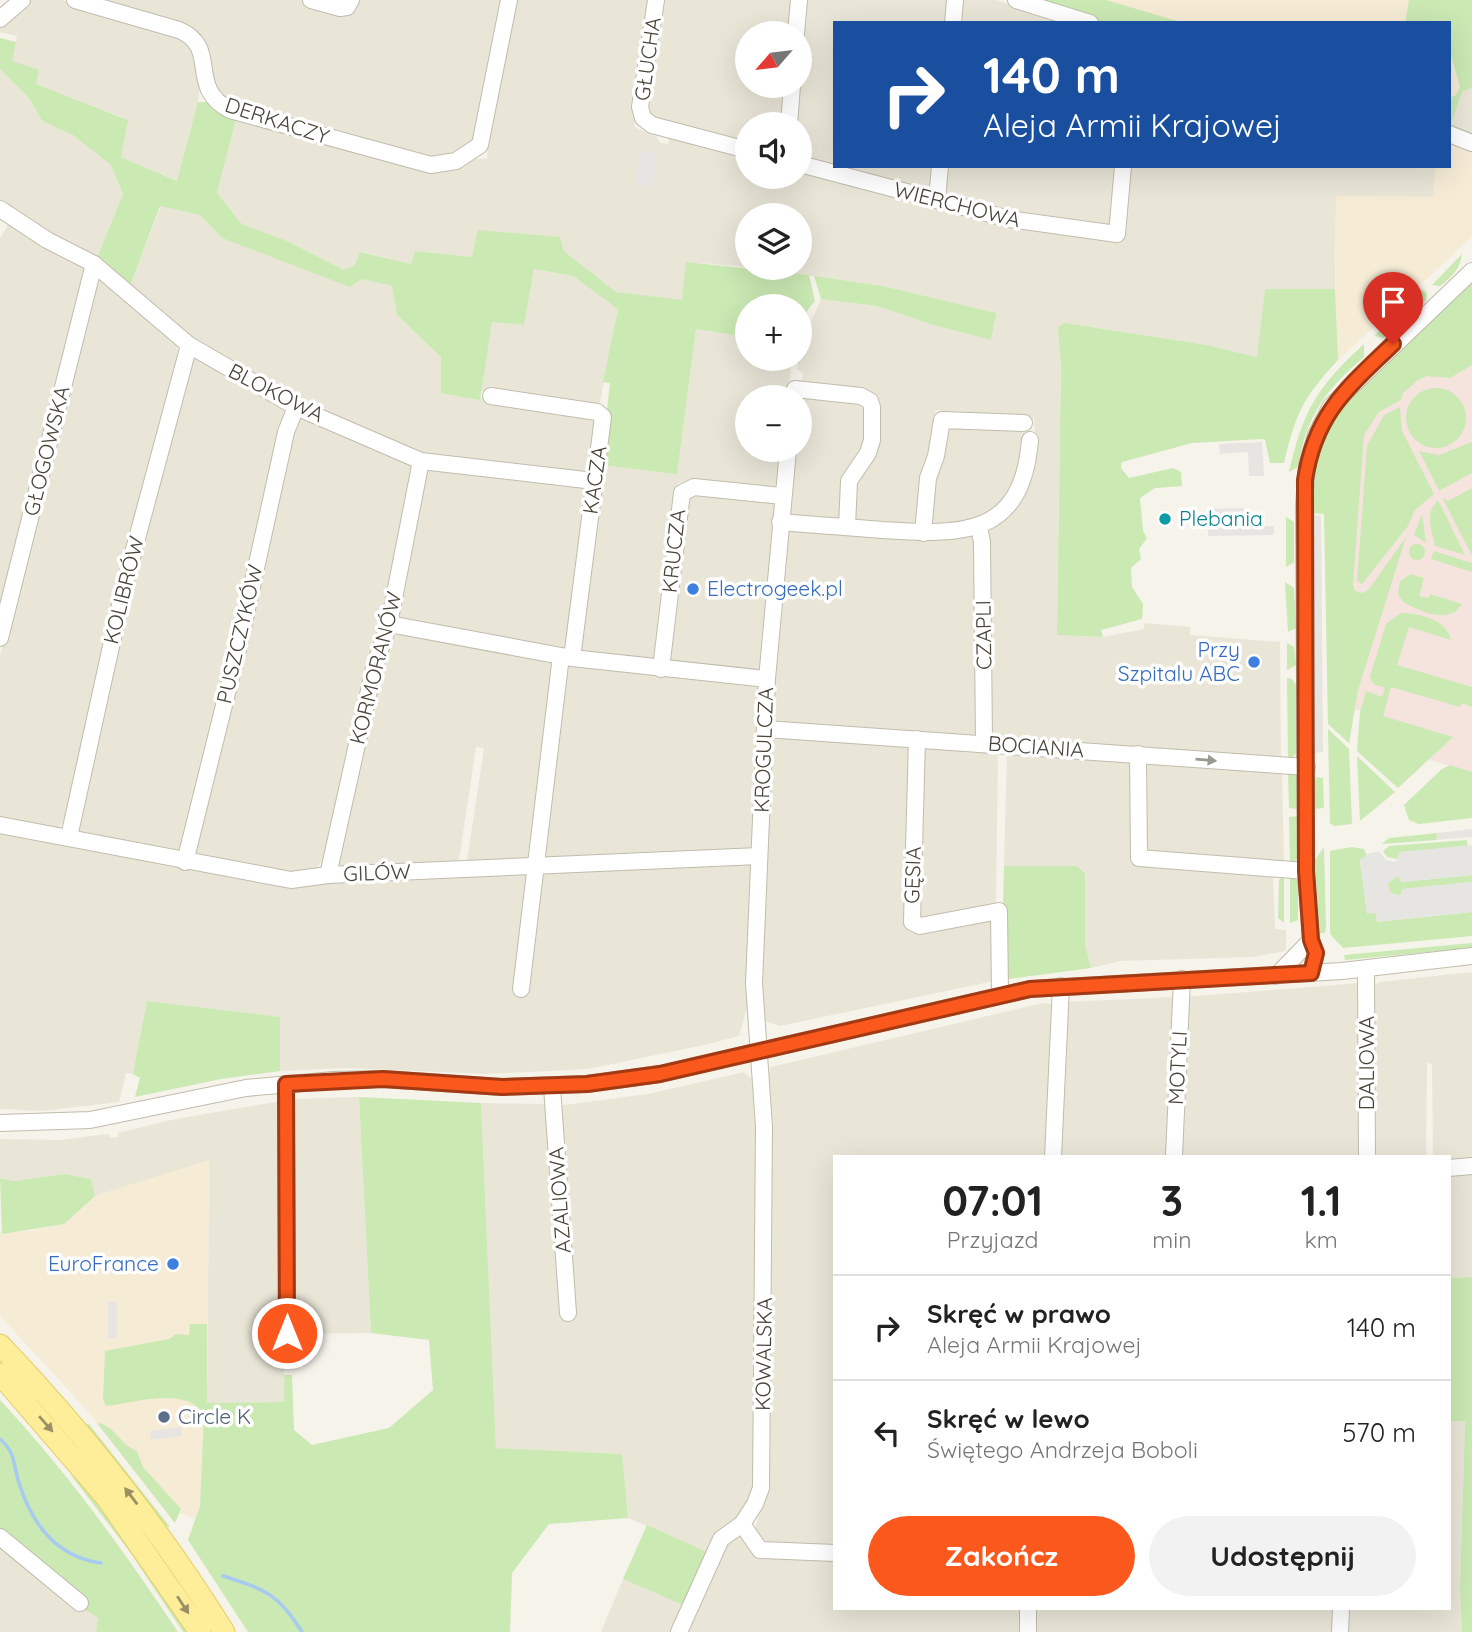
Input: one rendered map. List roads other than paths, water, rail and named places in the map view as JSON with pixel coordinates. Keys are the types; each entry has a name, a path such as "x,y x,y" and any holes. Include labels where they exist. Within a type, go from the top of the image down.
{"main road":[{"path":"0,1345 71,1420 115,1475 224,1632"},
{"path":"0,1374 106,1496 200,1632"}],"street":[{"path":"0,19 22,0"},
{"name":"DERKACZY","path":"75,0 179,30 192,37 203,56 207,89 218,104 230,110 394,155 445,165 469,154 480,145 484,136 509,0"},
{"path":"311,0 340,8 347,7 351,0"},
{"name":"GŁUCHA","path":"656,0 640,107 643,118 652,125 735,146"},
{"path":"797,21 799,0"},
{"path":"953,21 954,0"},
{"path":"1016,0 1084,21"},
{"path":"1451,135 1472,143"},
{"name":"WIERCHOWA","path":"812,167 1009,219 1117,234 1123,168"},
{"path":"937,200 940,168"},
{"path":"0,229 2,211"},
{"name":"BLOKOWA","path":"2,211 47,240 94,264 189,345 296,407 421,461 594,481"},
{"name":"GŁOGOWSKA","path":"0,638 94,264"},
{"path":"1311,973 1306,949 1311,940 1306,871 1304,489 1316,435 1331,405 1343,391 1472,271"},
{"name":"KOLIBRÓW","path":"69,837 125,583 189,345"},
{"path":"812,389 861,396 870,401 872,407 871,446 849,481 847,527"},
{"name":"KACZA","path":"491,396 601,414 601,443 567,657 520,989"},
{"name":"PUSZCZYKÓW","path":"186,862 240,641 286,432 296,407"},
{"path":"923,533 928,478 936,456 942,419 1024,423"},
{"path":"780,522 923,533 979,527 1003,512 1014,496 1028,460 1030,440"},
{"name":"KORMORANÓW","path":"328,875 374,668 389,624 421,461"},
{"name":"KROGULCZA","path":"759,1050 754,983 767,679 786,462"},
{"name":"KRUCZA","path":"661,669 682,493 694,487 782,496"},
{"name":"CZAPLI","path":"979,527 982,542 984,743"},
{"path":"389,624 567,657 767,679"},
{"name":"BOCIANIA","path":"766,729 1307,767"},
{"name":"GĘSIA","path":"917,739 912,922 920,926 999,911 1000,995"},
{"path":"1138,754 1139,858 1306,871"},
{"name":"GILÓW","path":"0,825 291,880 328,875 760,856"},
{"path":"1276,976 1311,940"},
{"path":"0,1123 90,1120 224,1092 286,1084 383,1079 552,1087 660,1074 1000,995 1061,986 1276,976 1366,969 1472,956"},
{"name":"DALIOWA","path":"1366,969 1367,1155"},
{"name":"MOTYLI","path":"1174,1155 1182,979"},
{"path":"1052,1155 1061,986"},
{"name":"KOWALSKA","path":"679,1632 721,1539 742,1524 755,1504 761,1488 764,1127 759,1050"},
{"path":"286,1084 287,1359"},
{"name":"AZALIOWA","path":"552,1087 568,1314"},
{"path":"1451,1168 1472,1166"},
{"path":"742,1524 760,1550 833,1553"},
{"path":"0,1537 80,1603"},
{"path":"1028,1610 1028,1632"},
{"path":"1340,1632 1341,1610"}],"waterway":[{"path":"0,1439 11,1454 24,1498 39,1525 59,1546 71,1554 101,1563"},
{"path":"223,1576 260,1589 278,1601 302,1632"}],"place":[{"name":"Plebania","path":"1165,519"},
{"name":"Electrogeek.pl","path":"693,589"},
{"name":"Przy Szpitalu ABC","path":"1254,662"},
{"name":"EuroFrance","path":"173,1264"},
{"name":"Circle K","path":"164,1417"}]}
